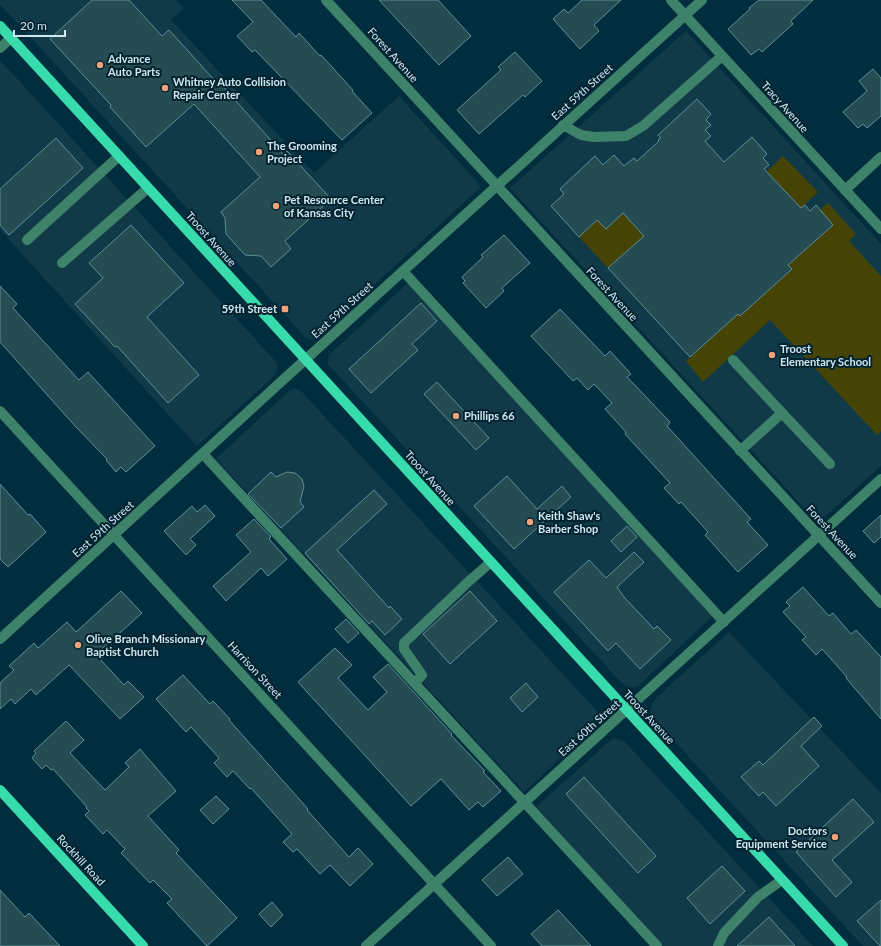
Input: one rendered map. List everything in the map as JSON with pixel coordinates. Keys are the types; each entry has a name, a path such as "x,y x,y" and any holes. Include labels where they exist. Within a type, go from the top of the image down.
{"main road":[{"name":"Troost Avenue","path":"0,26 843,946"},
{"name":"Rockhill Road","path":"0,790 143,946"}],"street":[{"name":"Forest Avenue","path":"326,0 881,603"},
{"name":"Tracy Avenue","path":"671,0 881,229"},
{"name":"East 59th Street","path":"0,639 702,0"},
{"path":"0,48 11,38"},
{"path":"563,125 580,135 594,137 626,136 648,122 722,56"},
{"path":"27,240 119,156"},
{"path":"845,190 881,157"},
{"path":"62,263 148,188"},
{"path":"403,271 724,622"},
{"path":"733,360 830,464"},
{"name":"Harrison Street","path":"0,411 492,946"},
{"path":"740,451 782,413"},
{"path":"203,454 657,946"},
{"name":"East 60th Street","path":"366,946 881,479"},
{"path":"415,683 422,675 404,649 404,643 491,562"},
{"path":"718,946 724,933 758,897 782,880"}],"shaded area":[{"path":"0,0 176,0 184,8 171,20 314,173 399,96 480,185 480,188 317,337 311,340 306,338 0,4"},
{"name":"Troost Elementary School","path":"686,31 881,244 881,466 818,523 510,188"},
{"path":"0,60 277,363 278,368 273,377 197,446 0,230"},
{"path":"783,156 818,192 801,208 766,172"},
{"path":"828,203 856,234 849,241 881,276 881,431 877,435 770,320 703,382 686,361 738,314 740,316 792,269 788,265 833,225 820,210"},
{"path":"623,213 644,236 608,268 579,237 597,220 606,229"},
{"path":"409,282 713,616 638,686 633,688 625,685 617,678 328,364 328,359 331,353"},
{"path":"295,388 301,391 596,710 599,717 598,723 524,792 216,459 290,390"},
{"path":"729,632 881,793 881,946 863,946 653,718 650,712 651,706 657,697"},
{"path":"616,738 625,742 813,946 663,946 536,807 612,739"}],"building":[{"path":"92,0 129,0 162,36 169,30 218,84 220,83 284,155 287,151 331,199 285,241 291,249 271,267 261,256 245,255 226,234 225,218 221,212 260,177 194,104 146,147 110,107 111,105 50,39"},
{"path":"232,0 261,0 296,37 299,33 320,56 321,55 372,113 342,140 255,50 252,52 237,36 253,22"},
{"path":"379,0 438,0 471,36 439,65"},
{"path":"582,0 621,0 594,25 599,31 580,49 553,19 564,9 568,13"},
{"path":"759,0 813,0 791,21 793,24 762,52 759,49 751,55 728,29"},
{"path":"515,52 542,81 525,97 523,95 479,134 457,110 501,70 498,67"},
{"path":"873,69 881,78 881,116 867,128 863,124 858,128 843,112 867,91 859,81"},
{"path":"697,99 711,114 706,120 711,125 705,130 711,136 705,141 724,162 752,137 767,154 763,158 769,165 764,169 801,208 805,205 810,211 816,205 833,225 788,265 792,269 740,316 738,314 690,357 608,268 644,236 623,213 606,229 597,220 579,237 551,206 564,194 560,189 595,156 603,165 614,155 624,166 634,158 637,161 659,141 658,140 661,138 658,135"},
{"path":"56,138 83,168 9,235 0,225 0,189"},
{"path":"131,225 184,283 147,317 199,375 168,403 117,346 115,347 75,304 103,278 89,263"},
{"path":"504,235 530,263 502,288 504,291 486,308 463,283 465,281 462,277 483,257 481,255"},
{"path":"0,286 17,304 13,308 79,380 88,372 155,446 126,472 121,467 116,472 106,460 107,459 75,426 0,342"},
{"path":"421,303 437,321 412,344 418,350 371,393 349,369"},
{"path":"560,309 605,356 610,351 631,374 627,377 670,422 667,426 751,519 747,522 768,545 738,572 705,535 708,532 681,502 679,504 664,488 670,483 625,434 626,432 605,409 612,403 594,384 588,390 577,378 573,381 531,336"},
{"name":"Phillips 66","path":"437,382 489,438 476,450 424,394"},
{"path":"271,472 276,477 287,472 295,473 302,479 304,486 300,502 304,507 281,528 248,494"},
{"path":"507,476 537,509 562,486 571,497 514,549 474,506"},
{"path":"0,484 28,515 30,514 46,532 8,567 0,559"},
{"path":"374,490 387,504 337,550 389,608 390,606 402,619 385,635 372,621 369,624 305,553"},
{"path":"205,505 215,516 190,539 196,545 186,555 164,531 192,506 197,512"},
{"path":"881,515 881,537 874,543 863,531"},
{"path":"254,519 271,537 269,539 287,559 268,576 261,568 226,601 213,586 251,552 236,535"},
{"path":"627,526 637,537 621,552 611,541"},
{"path":"634,552 644,562 617,587 624,597 654,629 657,626 671,640 640,669 616,643 608,651 554,592 589,560 606,578"},
{"path":"803,587 829,616 833,613 851,634 856,630 881,657 881,719 822,649 816,655 802,640 806,637 783,612 790,606 786,602"},
{"path":"121,591 142,613 102,649 107,654 101,660 124,685 128,681 144,697 120,719 69,665 36,695 31,689 15,704 11,699 0,709 0,683 14,670 9,666 34,643 38,648 67,622 76,632"},
{"path":"470,591 497,621 450,664 423,634"},
{"path":"346,619 359,633 348,643 335,629"},
{"path":"335,648 352,665 338,678 368,710 387,692 373,677 388,664 485,771 483,772 501,791 483,807 478,802 469,810 441,779 411,806 298,682"},
{"path":"183,675 210,704 213,701 230,719 229,720 349,857 358,848 373,864 350,886 330,865 320,874 297,849 293,852 283,842 292,834 251,788 250,789 233,771 227,777 214,763 219,758 191,727 186,732 156,699"},
{"path":"526,683 538,697 522,712 510,698"},
{"path":"814,717 822,726 801,746 819,766 776,806 763,792 759,796 741,777 759,761 763,765"},
{"path":"66,721 84,740 70,753 105,790 129,767 125,763 140,749 176,791 148,816 179,850 176,853 237,918 207,946 167,903 172,899 153,880 150,883 121,853 125,849 107,830 103,834 85,815 89,811 86,808 87,807 53,769 51,770 46,765 42,769 32,758 36,753 34,751"},
{"path":"584,777 656,856 638,873 566,794"},
{"path":"216,796 229,809 213,824 200,810"},
{"name":"Doctors Equipment Service","path":"853,799 874,822 832,860 852,882 836,897 796,852"},
{"path":"508,857 523,874 497,896 482,880"},
{"path":"722,866 745,891 710,924 687,898"},
{"path":"0,890 25,917 29,913 60,946 0,946"},
{"path":"881,900 881,946 880,946 857,921"},
{"path":"272,902 283,915 271,927 259,914"},
{"path":"558,910 591,946 542,946 531,934"},
{"path":"769,917 795,946 737,946"}],"place":[{"name":"Advance Auto Parts","path":"100,65"},
{"name":"Whitney Auto Collision Repair Center","path":"165,88"},
{"name":"The Grooming Project","path":"259,152"},
{"name":"Pet Resource Center of Kansas City","path":"276,206"},
{"name":"59th Street","path":"285,309"},
{"name":"Troost Elementary School","path":"772,355"},
{"name":"Phillips 66","path":"456,416"},
{"name":"Keith Shaw's Barber Shop","path":"530,522"},
{"name":"Olive Branch Missionary Baptist Church","path":"78,645"},
{"name":"Doctors Equipment Service","path":"835,837"}]}
